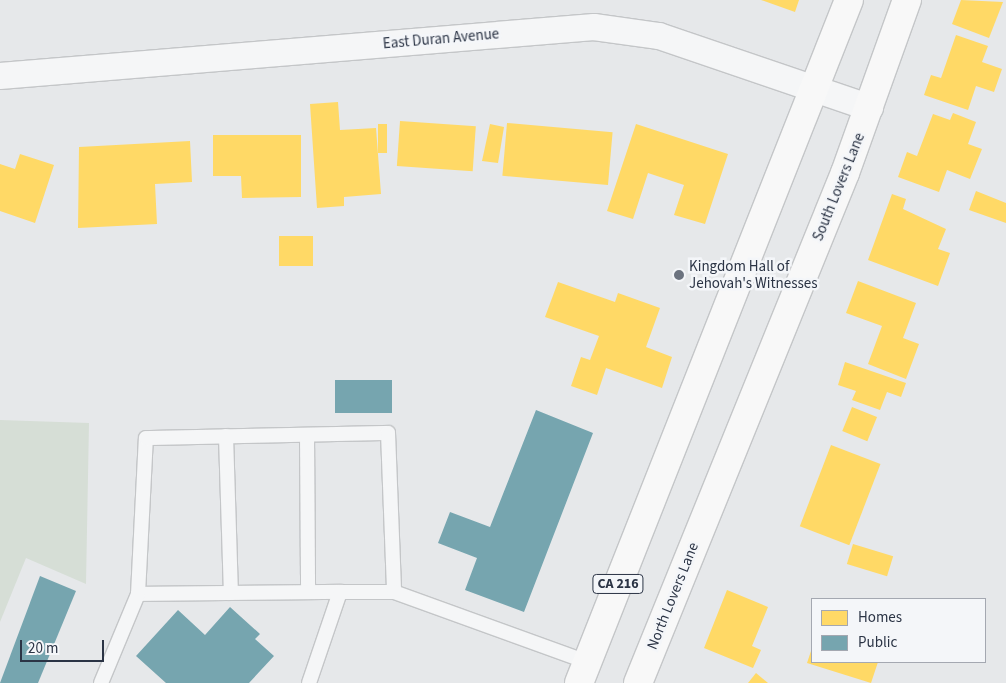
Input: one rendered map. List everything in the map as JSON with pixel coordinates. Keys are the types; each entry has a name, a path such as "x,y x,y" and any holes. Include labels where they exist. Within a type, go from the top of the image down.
{"main road":[{"name":"CA 216","path":"583,673 657,484 817,90 849,0"},
{"name":"South Lovers Lane","path":"708,510 870,108 907,0"},
{"name":"North Lovers Lane","path":"638,683 708,510"}],"street":[{"name":"East Duran Avenue","path":"0,76 594,26 659,36 870,108"}],"lane":[{"path":"101,683 138,594 146,438 388,433 394,592"},
{"path":"308,435 308,592"},
{"path":"226,436 230,593"},
{"path":"309,683 340,592"},
{"path":"138,594 394,592 583,673"}],"shaded area":[{"path":"0,420 89,423 86,584 26,558 0,622"}],"building: Homes":[{"path":"761,0 799,0 795,12"},
{"path":"961,0 1003,2 989,38 952,24"},
{"path":"956,35 988,46 982,62 1002,69 994,92 976,86 968,110 924,95 931,75 941,78"},
{"path":"338,102 340,130 376,128 381,194 344,197 344,206 317,208 310,104"},
{"path":"953,113 976,122 968,144 982,149 970,179 947,170 939,192 898,177 907,152 917,156 933,114 950,120"},
{"path":"400,121 476,126 473,171 397,166"},
{"path":"507,123 613,132 608,185 502,176"},
{"path":"378,124 387,124 387,153 378,153"},
{"path":"490,124 504,127 498,163 482,161"},
{"path":"636,124 728,154 705,224 674,215 684,185 648,173 633,219 607,211"},
{"path":"213,135 301,135 301,197 242,198 241,176 213,176"},
{"path":"190,141 192,182 155,184 157,224 78,228 79,147"},
{"path":"20,154 54,165 35,223 0,211 0,164 15,169"},
{"path":"976,191 1006,203 1006,223 969,210"},
{"path":"892,194 906,199 903,209 946,229 938,249 950,253 938,286 868,260"},
{"path":"279,236 313,236 313,266 279,266"},
{"path":"858,281 916,303 903,338 919,344 906,379 868,364 882,326 846,313"},
{"path":"558,282 615,302 618,293 660,308 646,347 672,357 662,388 606,368 597,395 571,386 581,357 590,360 599,336 545,317"},
{"path":"845,362 906,383 901,397 887,392 880,410 852,400 856,391 838,385"},
{"path":"852,407 877,417 867,441 842,431"},
{"path":"831,445 880,464 849,545 800,526"},
{"path":"853,544 893,556 887,576 847,564"},
{"path":"727,590 768,607 752,646 761,650 753,668 704,648"},
{"path":"811,651 811,663 878,663 871,683 807,663"},
{"path":"756,673 768,683 748,683"}],"building: Public":[{"path":"335,380 392,380 392,413 335,413"},
{"path":"536,410 593,433 524,612 465,590 477,558 438,543 450,512 490,527"},
{"path":"40,576 76,591 38,683 0,683"},
{"path":"230,607 260,634 255,639 274,656 249,683 166,683 136,656 178,610 205,635"}],"place":[{"name":"Kingdom Hall of Jehovah's Witnesses","path":"679,275"}]}
